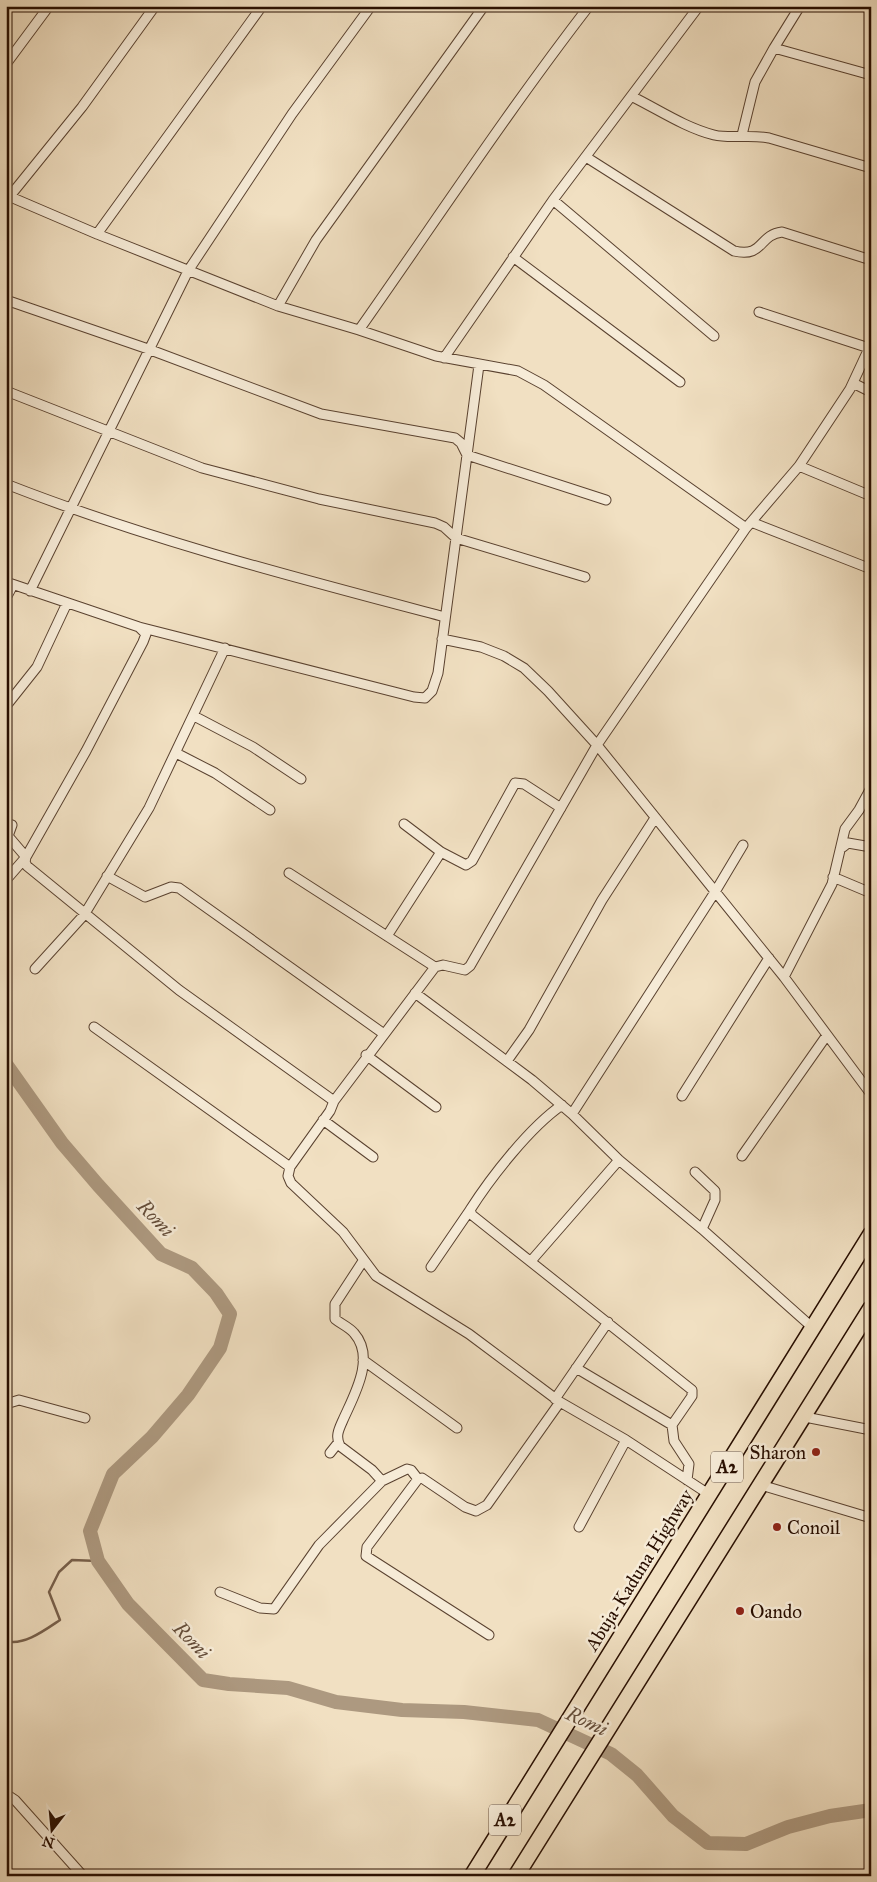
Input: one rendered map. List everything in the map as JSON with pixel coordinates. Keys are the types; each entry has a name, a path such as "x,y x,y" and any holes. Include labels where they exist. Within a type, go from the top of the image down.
{"highway":[{"name":"Abuja-Kaduna Highway","path":"472,1876 581,1698 710,1496 871,1234"},
{"name":"A2","path":"516,1876 868,1318"}],"street":[{"path":"6,64 49,6"},
{"path":"155,6 82,107 8,196 97,234 278,306 444,358 518,371 544,385 749,525 871,569"},
{"path":"97,234 262,6"},
{"path":"30,591 188,271 292,114 371,6"},
{"path":"278,306 316,240 484,6"},
{"path":"358,330 467,177 534,78 589,6"},
{"path":"444,358 553,200 633,97 699,6"},
{"path":"742,135 755,82 800,6"},
{"path":"774,48 871,75"},
{"path":"633,97 697,129 716,136 742,135 768,138 871,168"},
{"path":"586,157 734,251 745,254 753,252 769,237 782,232 871,260"},
{"path":"553,200 714,336"},
{"path":"514,257 680,382"},
{"path":"6,300 148,349 321,414 455,438 461,443 467,455 606,500"},
{"path":"710,1496 626,1440 557,1400 469,1334 376,1276 343,1232 291,1183 288,1176 290,1167 323,1120 334,1097 434,967 443,965 464,970 470,966 597,745 749,525 799,466 853,383 870,346 759,312"},
{"path":"6,598 10,584 139,626 414,697 425,698 432,691 438,673 479,365"},
{"path":"853,383 871,392"},
{"path":"6,391 202,468 319,500 435,523 444,527 456,538 584,577"},
{"path":"799,466 871,496"},
{"path":"6,484 70,509 241,562 445,617"},
{"path":"6,706 37,667 67,603"},
{"path":"6,880 26,857 86,751 143,642 146,634 139,626"},
{"path":"442,639 481,647 524,668 597,745 784,977 871,1094"},
{"path":"35,969 84,914 149,808 225,648"},
{"path":"194,716 253,746 301,779"},
{"path":"176,753 215,773 270,810"},
{"path":"404,824 441,852 466,865 469,864 515,783 524,784 561,808"},
{"path":"784,977 832,884 843,847 846,829 871,788"},
{"path":"507,1062 528,1030 602,900 655,818"},
{"path":"6,823 12,825 7,835 26,857"},
{"path":"843,847 848,843 871,847"},
{"path":"572,1114 715,892 743,845"},
{"path":"387,936 441,852"},
{"path":"26,857 24,862 27,866 179,990 334,1097"},
{"path":"289,873 434,967"},
{"path":"108,876 144,897 171,887 179,888 384,1034"},
{"path":"833,877 871,893"},
{"path":"682,1096 769,958"},
{"path":"415,993 562,1105 619,1160 702,1229 813,1328"},
{"path":"94,1027 290,1167"},
{"path":"742,1156 827,1035"},
{"path":"366,1055 436,1106"},
{"path":"431,1267 470,1210 544,1118 562,1105"},
{"path":"323,1120 372,1157"},
{"path":"531,1261 619,1160"},
{"path":"694,1172 714,1191 715,1200 702,1229"},
{"path":"470,1210 472,1215 692,1390 692,1396 672,1425 674,1441 689,1464 687,1480"},
{"path":"363,1261 336,1304 334,1312 335,1320 352,1331 359,1341 363,1360 362,1374 337,1435 338,1443 372,1470 382,1481"},
{"path":"489,1635 366,1556 367,1547 418,1480 422,1478 476,1511 487,1505 608,1322"},
{"path":"363,1360 457,1428"},
{"path":"576,1368 672,1425"},
{"path":"6,1404 19,1400 85,1418"},
{"path":"805,1417 871,1430"},
{"path":"579,1528 626,1440"},
{"path":"330,1453 338,1443"},
{"path":"220,1592 260,1608 274,1609 319,1545 382,1481 406,1469 411,1470 418,1480"},
{"path":"761,1485 871,1518"},
{"path":"6,1794 16,1800 83,1876"}],"waterway":[{"name":"Romi","path":"6,1064 62,1143 98,1185 161,1254 192,1268 216,1293 230,1314 220,1348 188,1395 152,1437 113,1474 90,1531 98,1561 128,1604 203,1680 229,1684 288,1688 336,1702 402,1710 464,1712 538,1720 611,1754 637,1775 673,1816 708,1843 746,1844 788,1827 830,1816 871,1810"},
{"path":"6,1641 13,1642 27,1639 60,1620 49,1592 59,1572 72,1560 98,1561"}],"place":[{"name":"Sharon","path":"816,1452"},
{"name":"Conoil","path":"777,1527"},
{"name":"Oando","path":"740,1611"}]}
